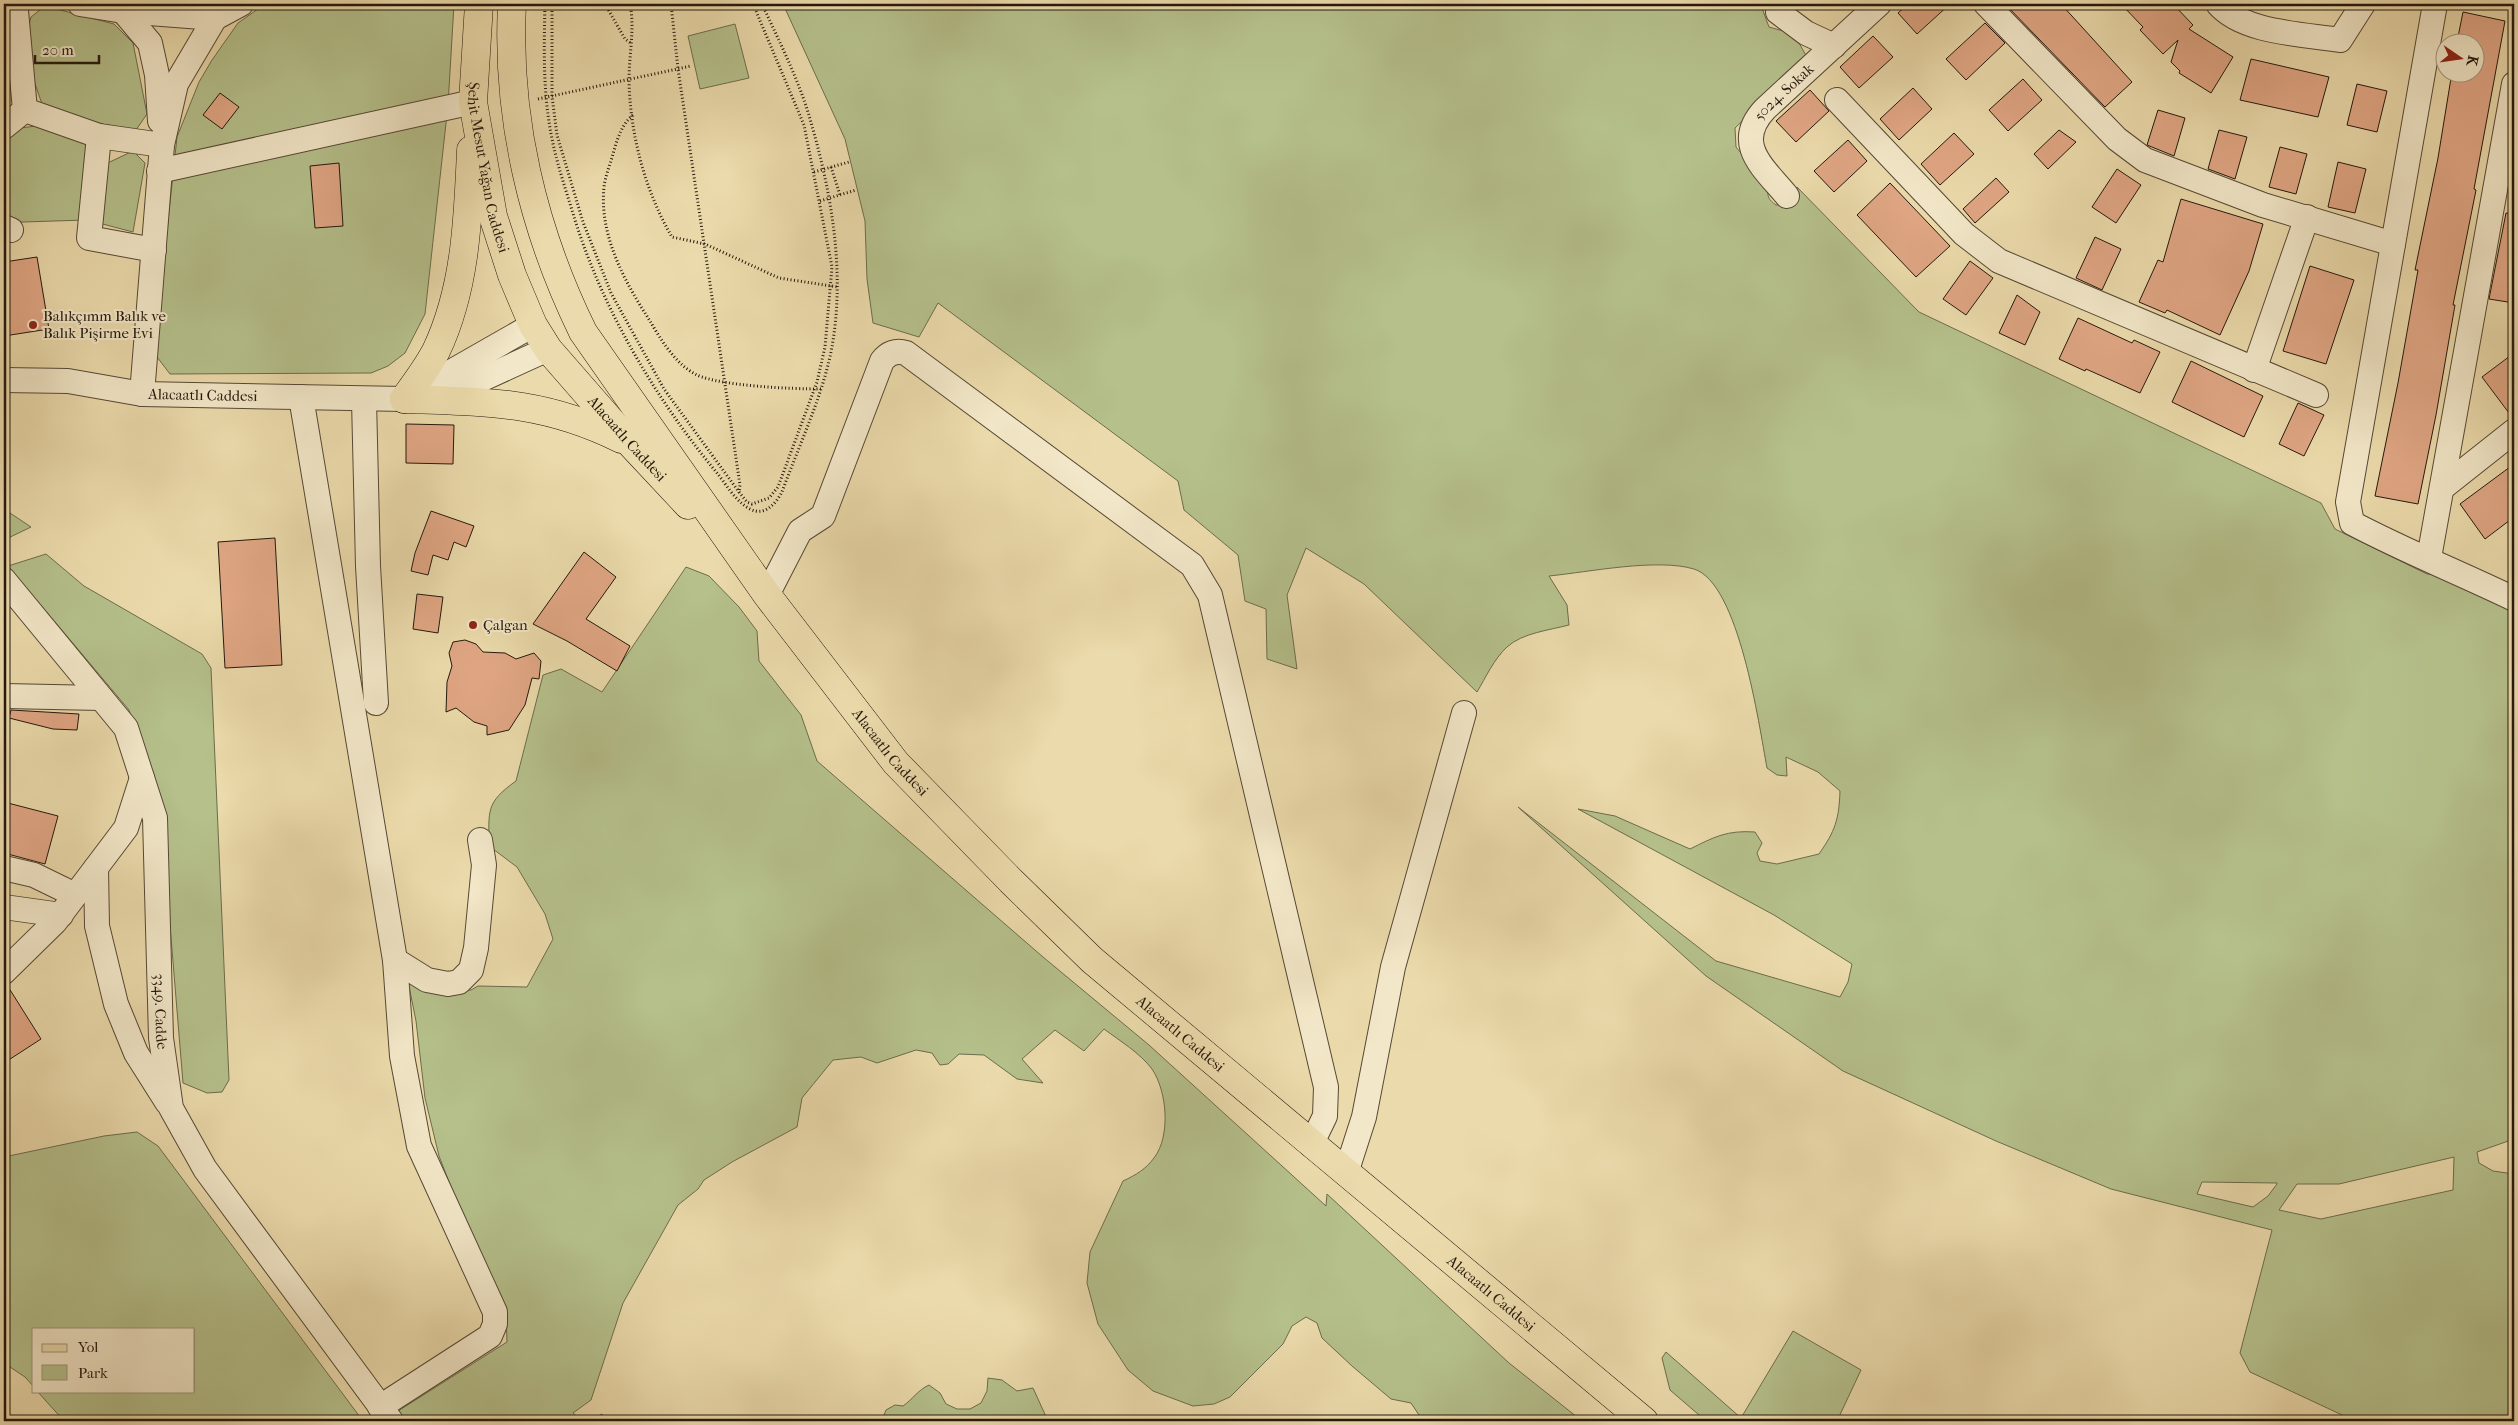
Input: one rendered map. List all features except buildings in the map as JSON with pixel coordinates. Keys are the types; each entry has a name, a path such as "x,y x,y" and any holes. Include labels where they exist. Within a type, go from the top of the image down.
{"main road":[{"name":"Şehit Mesut Yağan Caddesi","path":"479,4 474,102 493,216 512,275 533,325"},
{"path":"512,4 511,75 513,104 523,164 534,206 570,306"},
{"path":"404,399 436,351 451,314 467,231 474,102"},
{"name":"Alacaatlı Caddesi","path":"767,595 630,443 548,348 533,325 570,306 583,332 767,595 896,762 1011,881 1092,960 1311,1145 1644,1421"},
{"name":"Alacaatlı Caddesi","path":"548,348 583,332"},
{"path":"404,399 501,402 537,408 576,419 630,443"}],"street":[{"path":"12,4 16,11 25,110"},
{"path":"80,4 123,11 215,18"},
{"path":"162,145 176,84 215,18 241,4"},
{"path":"1783,4 1778,12 1806,33 1834,46"},
{"name":"5024. Sokak","path":"1787,196 1754,156 1750,140 1750,130 1765,109 1879,4"},
{"path":"1986,4 2117,138 2145,160 2263,205 2393,244"},
{"path":"2218,4 2239,21 2256,26 2340,40 2363,4"},
{"path":"2435,4 2348,502 2352,523 2401,549 2429,558 2514,599"},
{"path":"123,11 150,43 157,75 162,145 142,394"},
{"path":"2429,558 2512,111 2514,84"},
{"path":"1837,100 1964,234 1999,261 2316,395"},
{"path":"160,171 474,102"},
{"path":"4,127 25,110"},
{"path":"25,110 98,136 162,145"},
{"path":"98,136 89,238 154,250"},
{"path":"2254,370 2307,217"},
{"name":"Alacaatlı Caddesi","path":"404,399 533,325"},
{"name":"Alacaatlı Caddesi","path":"4,380 68,381 142,394 364,400 404,399 465,387 548,348"},
{"path":"767,595 800,531 823,516 882,361 886,355 900,352 906,353 1192,565 1210,595 1326,1087 1325,1116 1311,1145"},
{"path":"301,397 395,960 402,1056 419,1146 495,1312 495,1324 490,1336 385,1414"},
{"path":"364,400 368,566 376,703"},
{"path":"2442,488 2514,430"},
{"name":"3349. Cadde","path":"4,580 126,728 155,818 161,1038 171,1108 205,1169 385,1414"},
{"path":"4,696 101,698"},
{"path":"1346,1173 1364,1117 1393,967 1464,713"},
{"path":"4,972 61,915 126,828 142,778"},
{"path":"395,960 427,980 448,984 459,982 471,970 476,948 484,865 480,840"},
{"path":"4,868 34,876 76,895"},
{"path":"96,868 98,926 116,1004 136,1054 171,1108"},
{"path":"4,907 61,915"}],"path":[{"path":"545,4 546,97 550,129 576,221 604,296 661,396 698,450 740,501 750,510 758,511 767,509 776,503 782,492 821,389 831,351 838,288 833,226 810,118 762,4"},
{"path":"552,4 552,96 557,135 583,222 611,293 664,389 739,492 747,502 752,504 769,498 778,487 814,389 826,347 832,287 832,266 804,125 753,4"},
{"path":"605,4 625,39 632,45"},
{"path":"630,4 632,45 629,80 634,130 648,188 672,237 705,244 779,278 838,288"},
{"path":"671,4 678,69 740,485 740,501"},
{"path":"513,104 691,66"},
{"path":"633,115 626,121 617,140 604,186 604,212 616,262 656,331 679,362 697,374 724,382 821,389"},
{"path":"814,172 849,162"},
{"path":"831,167 840,195"},
{"path":"820,201 856,190"}],"green space":[{"path":"265,4 454,4 448,105 425,314 405,353 388,366 371,373 170,374 154,353 177,137 199,82 212,60 238,23"},
{"path":"783,4 1766,4 1762,8 1769,27 1794,34 1808,59 1735,128 1736,147 1769,187 1768,195 1776,205 1781,205 1797,191 1797,187 1919,312 2321,503 2335,529 2427,574 2445,575 2514,611 2514,1139 2477,1152 2479,1163 2493,1171 2514,1174 2514,1421 2355,1421 2250,1372 2240,1353 2272,1230 2111,1189 1996,1141 1843,1071 1706,976 1518,807 1716,961 1840,997 1848,982 1852,964 1774,915 1578,809 1615,816 1690,849 1728,833 1755,832 1762,843 1757,853 1760,861 1777,864 1819,854 1829,839 1839,810 1840,791 1818,772 1786,757 1787,776 1777,775 1767,768 1752,690 1735,627 1723,600 1710,580 1694,569 1661,565 1642,565 1549,576 1567,605 1569,625 1536,633 1513,642 1490,668 1477,692 1364,584 1306,548 1287,595 1297,669 1267,659 1266,609 1245,601 1238,555 1184,510 1178,481 938,303 919,337 873,323 867,279 865,221 845,139","holes":["2454,1157 2453,1190 2321,1219 2279,1210 2297,1184 2339,1184","2202,1182 2277,1183 2277,1184 2268,1196 2253,1207 2197,1194"]},
{"path":"45,6 114,24 133,43 147,114 136,130 97,123 42,104 23,49 31,17"},
{"path":"735,24 749,78 700,89 688,36"},
{"path":"44,125 94,146 86,220 4,221 4,136 12,129"},
{"path":"133,151 145,163 133,232 95,222 97,168"},
{"path":"4,509 31,527 4,540"},
{"path":"46,554 84,586 202,654 211,668 229,1080 222,1092 207,1093 183,1083 160,804 129,710 8,566"},
{"path":"686,567 709,576 739,607 757,631 759,661 801,715 817,761 1043,957 1149,1045 1326,1206 1327,1194 1509,1363 1582,1421 1418,1421 1419,1415 1411,1403 1391,1399 1322,1338 1317,1323 1306,1317 1292,1326 1283,1344 1230,1397 1214,1404 1193,1406 1153,1391 1128,1370 1098,1324 1087,1283 1090,1252 1123,1181 1140,1171 1154,1158 1163,1138 1165,1126 1164,1101 1157,1078 1152,1069 1136,1052 1104,1029 1084,1051 1055,1030 1022,1059 1043,1083 1017,1079 984,1055 959,1054 948,1064 940,1065 932,1053 916,1050 877,1063 861,1057 833,1060 802,1098 797,1127 732,1162 704,1180 698,1189 678,1205 623,1303 591,1400 573,1413 587,1420 602,1414 606,1421 406,1421 398,1411 507,1342 506,1314 468,1231 439,1156 425,1098 416,1021 408,981 453,991 471,990 478,986 527,987 553,939 545,914 517,867 489,846 489,816 491,809 499,796 516,781 543,675 561,669 602,692"},
{"path":"137,1132 158,1146 363,1421 64,1421 38,1392 195,1392 195,1328 32,1328 32,1385 25,1377 4,1363 4,1157 104,1136"},
{"path":"1793,1331 1861,1370 1837,1421 1706,1421 1670,1390 1662,1358 1666,1352 1741,1418"},
{"path":"988,1378 1002,1380 1017,1391 1033,1388 1048,1421 877,1421 882,1420 886,1410 895,1405 903,1406 929,1385 940,1393 946,1404 957,1409 970,1409 981,1403 987,1391"}],"place":[{"name":"Balıkçımm Balık ve Balık Pişirme Evi","path":"33,325"},
{"name":"Çalgan","path":"473,625"}]}
